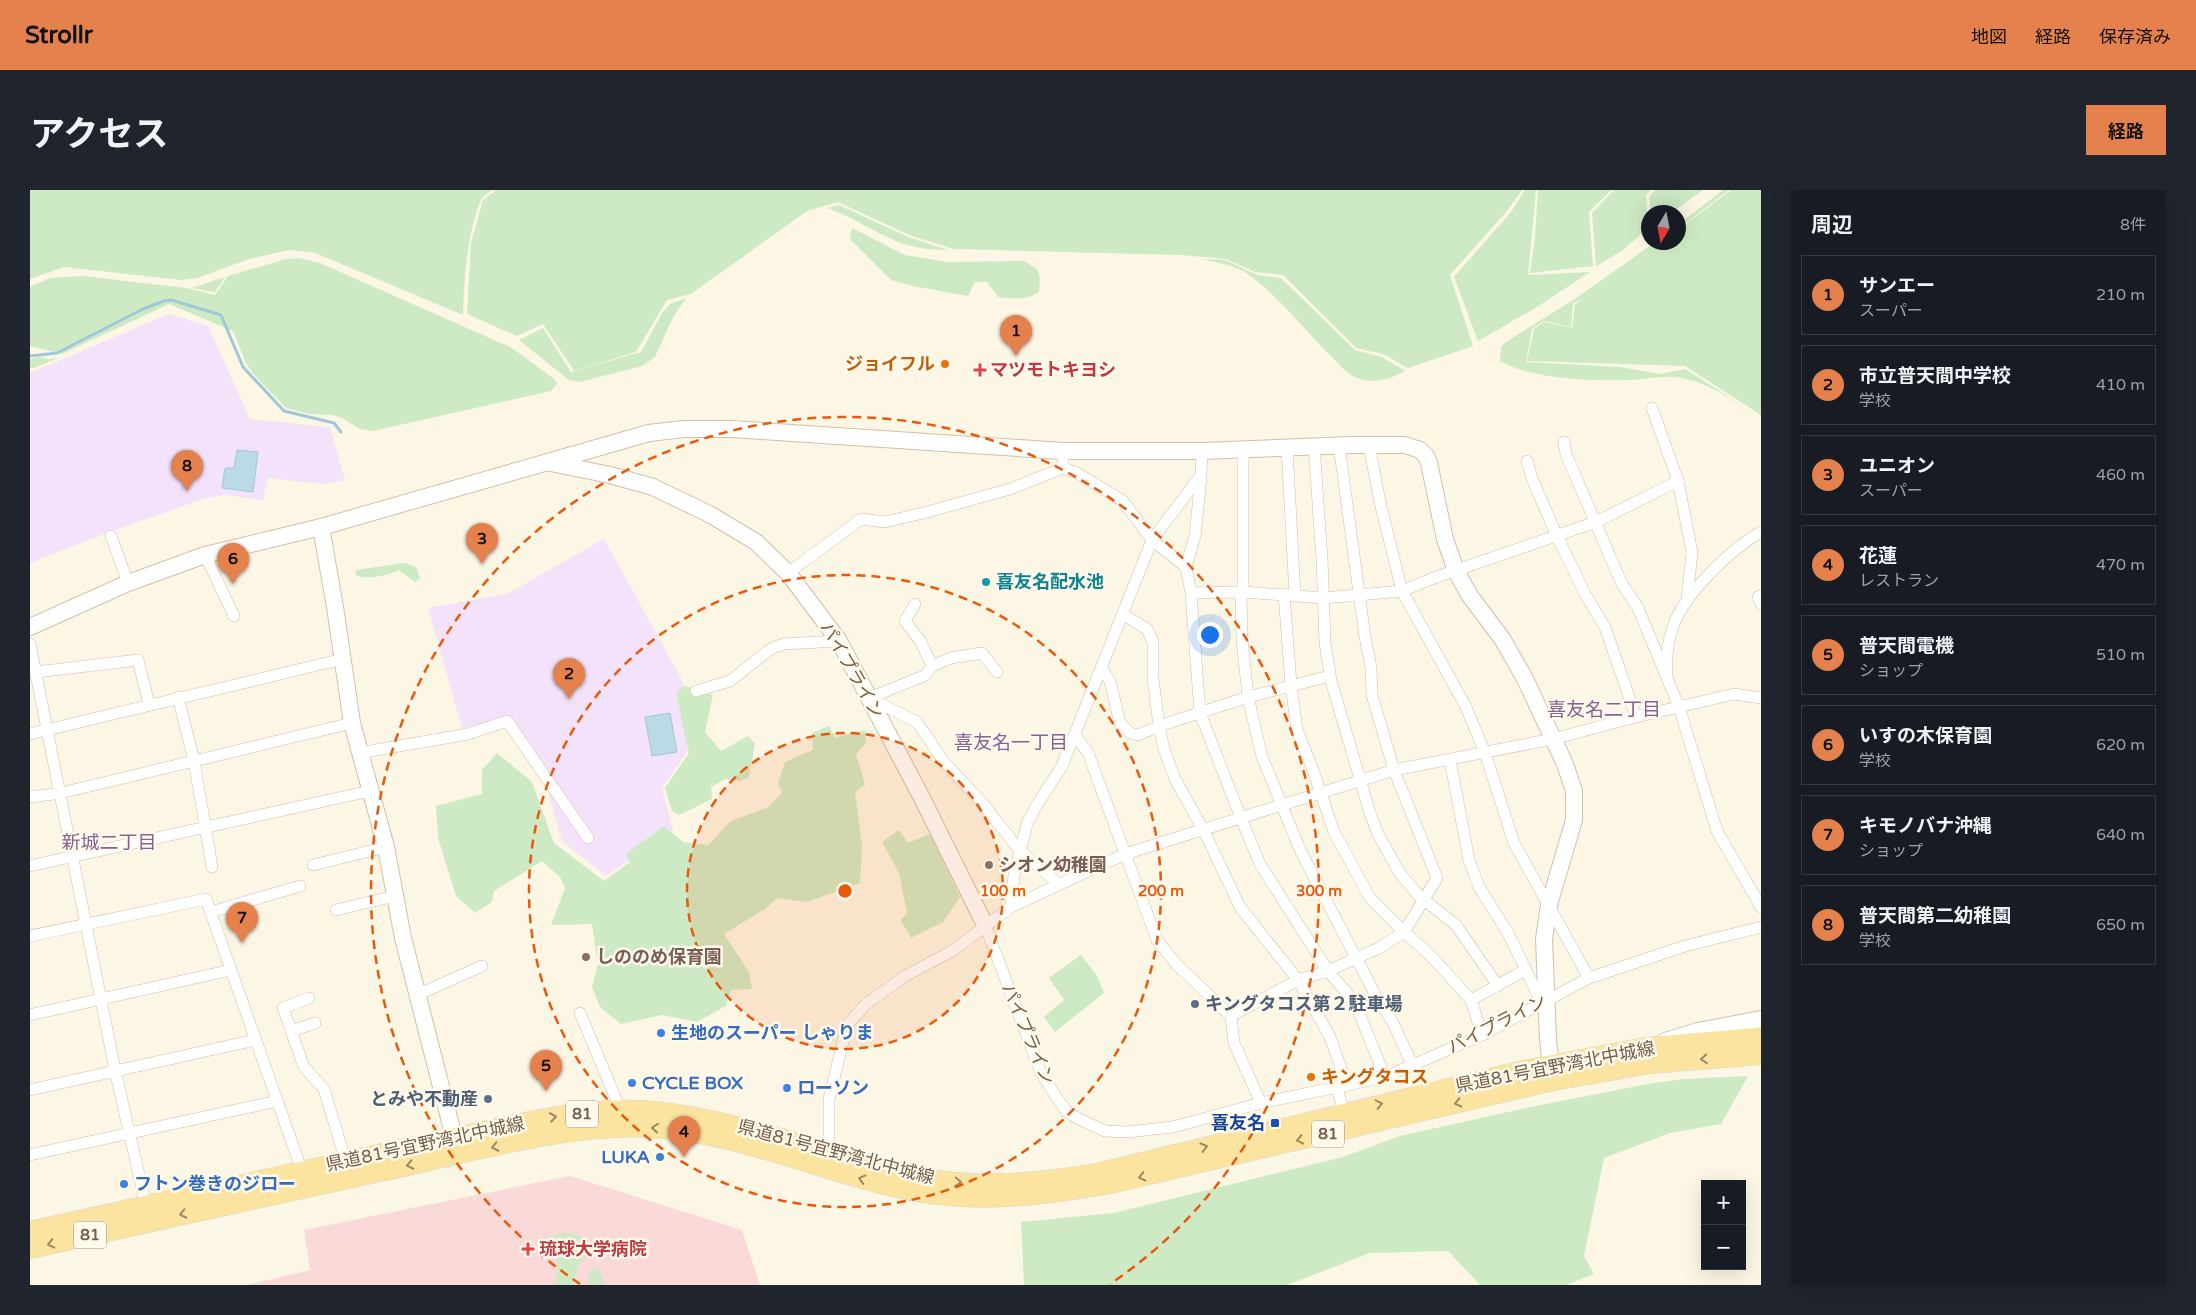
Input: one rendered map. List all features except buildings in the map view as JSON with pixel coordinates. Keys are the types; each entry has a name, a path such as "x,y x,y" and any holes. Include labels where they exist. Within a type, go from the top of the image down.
{"main road":[{"name":"県道81号宜野湾北中城線","path":"30,1249 148,1213 302,1171 346,1162 456,1146 548,1137 606,1128 651,1128 725,1139 953,1182 1008,1184 1044,1181 1097,1173 1344,1112 1552,1073 1650,1064 1758,1042"},
{"name":"県道81号宜野湾北中城線","path":"30,1231 148,1213 456,1146 551,1118 621,1111 661,1112 710,1120 925,1193 954,1196 1005,1197 1060,1193 1110,1184 1552,1073 1646,1046 1758,1042"}],"street":[{"path":"1652,408 1678,481 1692,552 1687,601"},
{"path":"30,627 128,582 205,555 321,527 649,433 684,429 732,429 1063,451 1202,450 1339,445 1405,446 1420,450 1426,456 1429,463 1448,553 1456,571 1462,583 1508,648 1525,679 1570,777 1575,806 1571,835 1549,905 1544,939 1546,1000 1552,1073"},
{"path":"1564,442 1566,454 1621,582 1638,608 1679,707 1717,831 1761,907"},
{"path":"1231,1016 1298,980 1328,971 1379,948 1404,932 1437,878 1394,770 1372,694 1371,667 1364,637 1339,445"},
{"path":"1369,445 1380,502 1402,592 1466,707 1484,753 1514,843 1589,978"},
{"path":"1314,446 1324,598 1325,643 1330,676 1378,834 1399,872 1418,895 1456,925 1498,986"},
{"path":"1287,447 1291,685 1297,730 1334,832 1370,898 1429,954 1471,1000 1482,1035"},
{"path":"1243,449 1242,639 1248,697 1262,757 1301,852 1377,998 1392,1021 1412,1064"},
{"path":"1202,450 1195,536 1186,567 1191,594 1200,713 1260,864 1328,971 1349,995 1360,1015 1385,1077"},
{"path":"1063,451 1064,468"},
{"path":"1527,461 1533,481 1585,594 1605,627 1636,717"},
{"name":"パイプライン","path":"546,462 610,475 653,488 711,515 756,542 788,573 839,641 869,698 984,925 1042,1073 1068,1112 1106,1131 1127,1132 1173,1127 1261,1103 1385,1077 1482,1035 1589,978 1685,946 1761,927"},
{"path":"788,573 861,519 885,522 927,512 1010,490 1064,468 1077,473 1123,501 1152,540 1186,567"},
{"path":"1011,907 1020,851 1027,824 1062,766 1124,615 1152,540 1201,475"},
{"path":"1191,594 1242,592 1324,598 1402,592 1596,522 1678,481"},
{"path":"321,527 352,723 386,848 402,938 456,1146"},
{"path":"1667,679 1666,659 1673,626 1687,601 1720,564 1761,532"},
{"path":"110,536 128,582"},
{"path":"205,555 234,616"},
{"path":"1761,595 1758,597 1761,604"},
{"path":"915,604 905,622 921,642 932,666"},
{"path":"1124,615 1147,629 1153,642 1153,679 1159,726 1164,750 1175,779 1204,831 1240,907 1298,980 1330,1036 1342,1086 1344,1112"},
{"path":"696,691 730,681 772,648 784,644 839,641"},
{"path":"30,644 116,1070 148,1213"},
{"path":"869,698 926,675 932,666 951,658 982,653 997,672"},
{"path":"30,734 48,728 343,659"},
{"path":"36,672 138,660 149,704"},
{"path":"1102,669 1110,681 1120,723 1130,733 1138,735 1159,726 1248,697 1330,676"},
{"path":"823,1159 829,1136 829,1099 847,1025 866,1004 905,976 952,950 1011,907 1125,854 1204,831 1320,792 1394,770 1553,739 1734,694 1761,698"},
{"path":"178,697 194,760 212,867"},
{"path":"869,698 917,722 944,762 984,805 1020,851 1060,884"},
{"path":"359,752 468,734 507,721 588,838"},
{"path":"30,797 61,793 352,723"},
{"path":"1075,735 1088,753 1157,940 1177,965 1231,1016 1234,1043 1261,1103"},
{"path":"1450,760 1469,860 1479,886 1508,934 1538,995 1546,1000"},
{"path":"30,866 370,790"},
{"path":"313,865 386,848"},
{"path":"211,912 300,886"},
{"path":"336,910 395,896"},
{"path":"30,936 206,899 302,1171"},
{"path":"416,991 426,991 482,966"},
{"path":"30,1015 231,970"},
{"path":"1471,1000 1525,970"},
{"path":"309,998 283,1008 304,1067 324,1089 346,1162"},
{"path":"580,1013 621,1111"},
{"path":"1646,1046 1698,1031 1761,1019"},
{"path":"291,1031 315,1023"},
{"path":"30,1090 255,1040"},
{"path":"30,1155 277,1101"}],"shaded area":[{"path":"169,314 208,326 250,419 330,427 345,480 323,484 268,478 263,500 226,495 206,498 104,534 30,563 30,373"},
{"path":"604,539 682,680 692,744 662,788 673,831 606,876 562,841 547,788 510,719 462,728 428,608 507,594"},
{"name":"琉球大学病院","path":"570,1176 742,1230 760,1285 247,1285 310,1270 304,1230"}],"green space":[{"path":"30,190 492,190 481,200 472,227 465,272 463,315 315,253 289,250 249,259 197,278 181,280 64,267 30,279"},
{"path":"496,190 1522,190 1507,211 1450,275 1473,346 1408,368 1383,354 1356,348 1283,275 1255,272 1226,259 1181,255 954,249 909,235 838,202 807,211 691,294 667,300 636,352 574,371 543,324 517,336 467,314 471,243 483,200"},
{"path":"1525,190 1536,190 1528,275 1590,272 1537,307 1478,341 1454,277 1511,212"},
{"path":"1538,190 1611,190 1589,212 1593,266 1530,273 1535,238"},
{"path":"1614,190 1651,190 1646,195 1647,205 1641,205 1641,234 1623,250 1596,266 1592,213"},
{"path":"1655,190 1703,190 1682,205 1650,205 1649,197"},
{"path":"1723,190 1729,190 1686,223 1686,219"},
{"path":"1731,190 1761,190 1761,415 1685,366 1527,361 1534,329 1544,322 1572,328 1575,304 1582,299 1573,303 1571,327 1544,321 1532,329 1526,362 1620,367 1660,374 1685,369 1740,404 1709,387 1683,378 1613,380 1562,378 1528,372 1500,361 1501,347 1506,342 1576,298 1644,250 1686,250 1686,224"},
{"path":"839,205 908,237 948,250 929,249 898,242 827,208"},
{"path":"852,228 905,255 947,262 1024,261 1038,270 1040,279 1039,292 1024,298 998,297 987,282 975,282 968,296 891,280 850,239"},
{"path":"299,258 320,263 512,348 557,383 551,391 373,431 360,429 342,418 332,415 310,414 286,408 255,376 246,363 233,331 169,304 62,354 30,346 30,287 50,278 83,276 186,288 215,295 228,276 286,259"},
{"path":"1202,259 1225,260 1257,275 1281,278 1355,350 1382,357 1405,371 1376,381 1353,377 1343,369 1281,303 1249,275 1227,265"},
{"path":"225,277 215,292 191,288"},
{"path":"686,298 672,319 655,357 642,366 580,382 569,380 519,340 543,328 571,372 641,352 662,313 670,304"},
{"path":"39,357 58,358 34,368 30,367 30,359"},
{"path":"404,563 416,567 420,578 415,582 399,570 372,577 356,575 356,570"},
{"path":"685,686 713,695 705,732 721,751 748,736 755,744 749,777 740,781 725,779 711,787 712,799 679,815 672,811 665,788 689,753 676,693"},
{"path":"829,726 835,738 865,730 866,743 856,754 865,785 855,792 862,846 860,883 807,902 777,898 765,909 724,934 749,972 752,989 731,990 726,1006 697,1022 662,1015 621,1024 600,1007 592,987 598,964 592,924 551,925 565,888 560,877 542,861 494,891 492,902 475,913 456,896 438,838 436,806 482,794 482,770 497,753 532,782 554,843 604,881 630,862 626,854 664,826 683,842 708,845 731,821 767,808 782,793 778,784 785,762 813,750 812,733"},
{"path":"899,830 908,843 930,834 960,897 943,922 911,938 901,920 907,913 899,873 882,842"},
{"path":"1081,955 1097,976 1104,993 1055,1032 1044,1017 1064,1000 1049,978"},
{"path":"1748,1076 1721,1124 1670,1133 1604,1158 1584,1256 1594,1274 1566,1285 1480,1285 1448,1251 1370,1253 1287,1285 1024,1285 1021,1222 1114,1213 1343,1157 1400,1136 1530,1107 1648,1084 1684,1079"},
{"path":"565,1233 584,1238 591,1244 595,1253 581,1261 577,1269 574,1285 553,1285 556,1279 557,1267 549,1236"},
{"path":"594,1268 601,1272 604,1285 588,1285 589,1272"}],"water":[{"path":"237,450 258,452 253,492 222,488 225,468 234,468"},
{"path":"670,713 677,752 652,756 645,717"}],"waterway":[{"path":"30,356 57,353 143,309 171,300 221,315 243,367 284,411 334,423 341,432"}],"place":[{"name":"サンエー","path":"1016,356"},
{"name":"ジョイフル","path":"945,364"},
{"name":"マツモトキヨシ","path":"980,370"},
{"name":"普天間第二幼稚園","path":"187,491"},
{"name":"ユニオン","path":"482,564"},
{"name":"喜友名配水池","path":"986,582"},
{"name":"いすの木保育園","path":"233,584"},
{"name":"市立普天間中学校","path":"569,699"},
{"name":"シオン幼稚園","path":"989,865"},
{"name":"キモノバナ沖縄","path":"242,943"},
{"name":"しののめ保育園","path":"586,957"},
{"name":"キングタコス第２駐車場","path":"1195,1004"},
{"name":"生地のスーパー しゃりま","path":"661,1033"},
{"name":"キングタコス","path":"1311,1077"},
{"name":"CYCLE BOX","path":"632,1083"},
{"name":"ローソン","path":"787,1088"},
{"name":"普天間電機","path":"546,1091"},
{"name":"とみや不動産","path":"488,1099"},
{"name":"喜友名","path":"1275,1123"},
{"name":"LUKA","path":"660,1157"},
{"name":"花蓮","path":"684,1157"},
{"name":"フトン巻きのジロー","path":"124,1184"},
{"name":"琉球大学病院","path":"528,1249"}],"district":[{"name":"喜友名二丁目","path":"1604,710"},
{"name":"喜友名一丁目","path":"1011,743"},
{"name":"新城二丁目","path":"109,843"}]}
